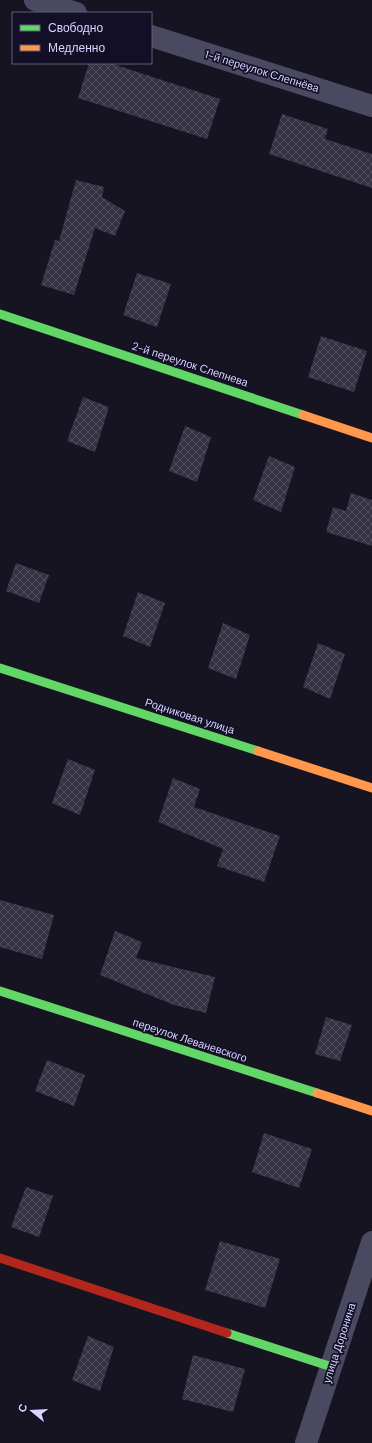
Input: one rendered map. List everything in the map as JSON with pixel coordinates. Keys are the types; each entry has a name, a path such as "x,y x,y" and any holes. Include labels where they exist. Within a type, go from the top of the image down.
{"street":[{"path":"35,0 73,12"},
{"name":"1-й переулок Слепнёва","path":"152,36 372,106"},
{"name":"2-й переулок Слепнева","path":"0,314 372,438"},
{"name":"Родниковая улица","path":"0,668 372,788"},
{"name":"переулок Леваневского","path":"0,991 372,1111"},
{"name":"улица Доронина","path":"306,1443 372,1242"},
{"path":"0,1258 332,1367"}],"building":[{"path":"89,64 113,64 220,99 207,139 78,98"},
{"path":"282,114 328,129 325,139 372,154 372,188 269,154"},
{"path":"76,180 104,187 102,197 125,211 115,236 95,228 74,295 41,285 55,240 59,241"},
{"path":"137,273 171,284 157,327 123,315"},
{"path":"321,336 367,351 354,392 308,377"},
{"path":"83,397 109,407 95,452 67,441"},
{"path":"185,426 211,437 197,482 169,471"},
{"path":"269,456 295,467 281,512 253,500"},
{"path":"351,493 372,500 372,546 326,532 333,507 346,511"},
{"path":"16,563 49,575 39,603 6,591"},
{"path":"138,592 165,603 150,647 123,636"},
{"path":"223,623 250,635 236,679 208,668"},
{"path":"318,643 345,654 330,699 303,687"},
{"path":"68,759 95,770 80,815 52,803"},
{"path":"173,778 200,789 194,807 280,836 264,882 217,866 223,849 158,822"},
{"path":"0,900 54,915 42,959 0,947"},
{"path":"115,931 142,942 136,958 215,977 206,1013 174,1005 100,975"},
{"path":"326,1017 352,1025 340,1061 315,1054"},
{"path":"47,1060 85,1075 74,1106 35,1091"},
{"path":"264,1133 312,1149 299,1188 252,1172"},
{"path":"26,1187 53,1196 39,1237 11,1227"},
{"path":"220,1241 280,1259 265,1308 205,1290"},
{"path":"88,1336 114,1347 100,1391 72,1380"},
{"path":"193,1355 245,1369 233,1412 182,1399"}],"traffic: fast":[{"path":"0,314 303,415"},
{"path":"0,668 258,751"},
{"path":"0,991 317,1093"},
{"path":"227,1333 332,1367"}],"traffic: slow":[{"path":"303,415 372,438"},
{"path":"258,751 372,788"},
{"path":"317,1093 372,1111"}],"traffic: jam":[{"path":"0,1258 227,1333"}]}
